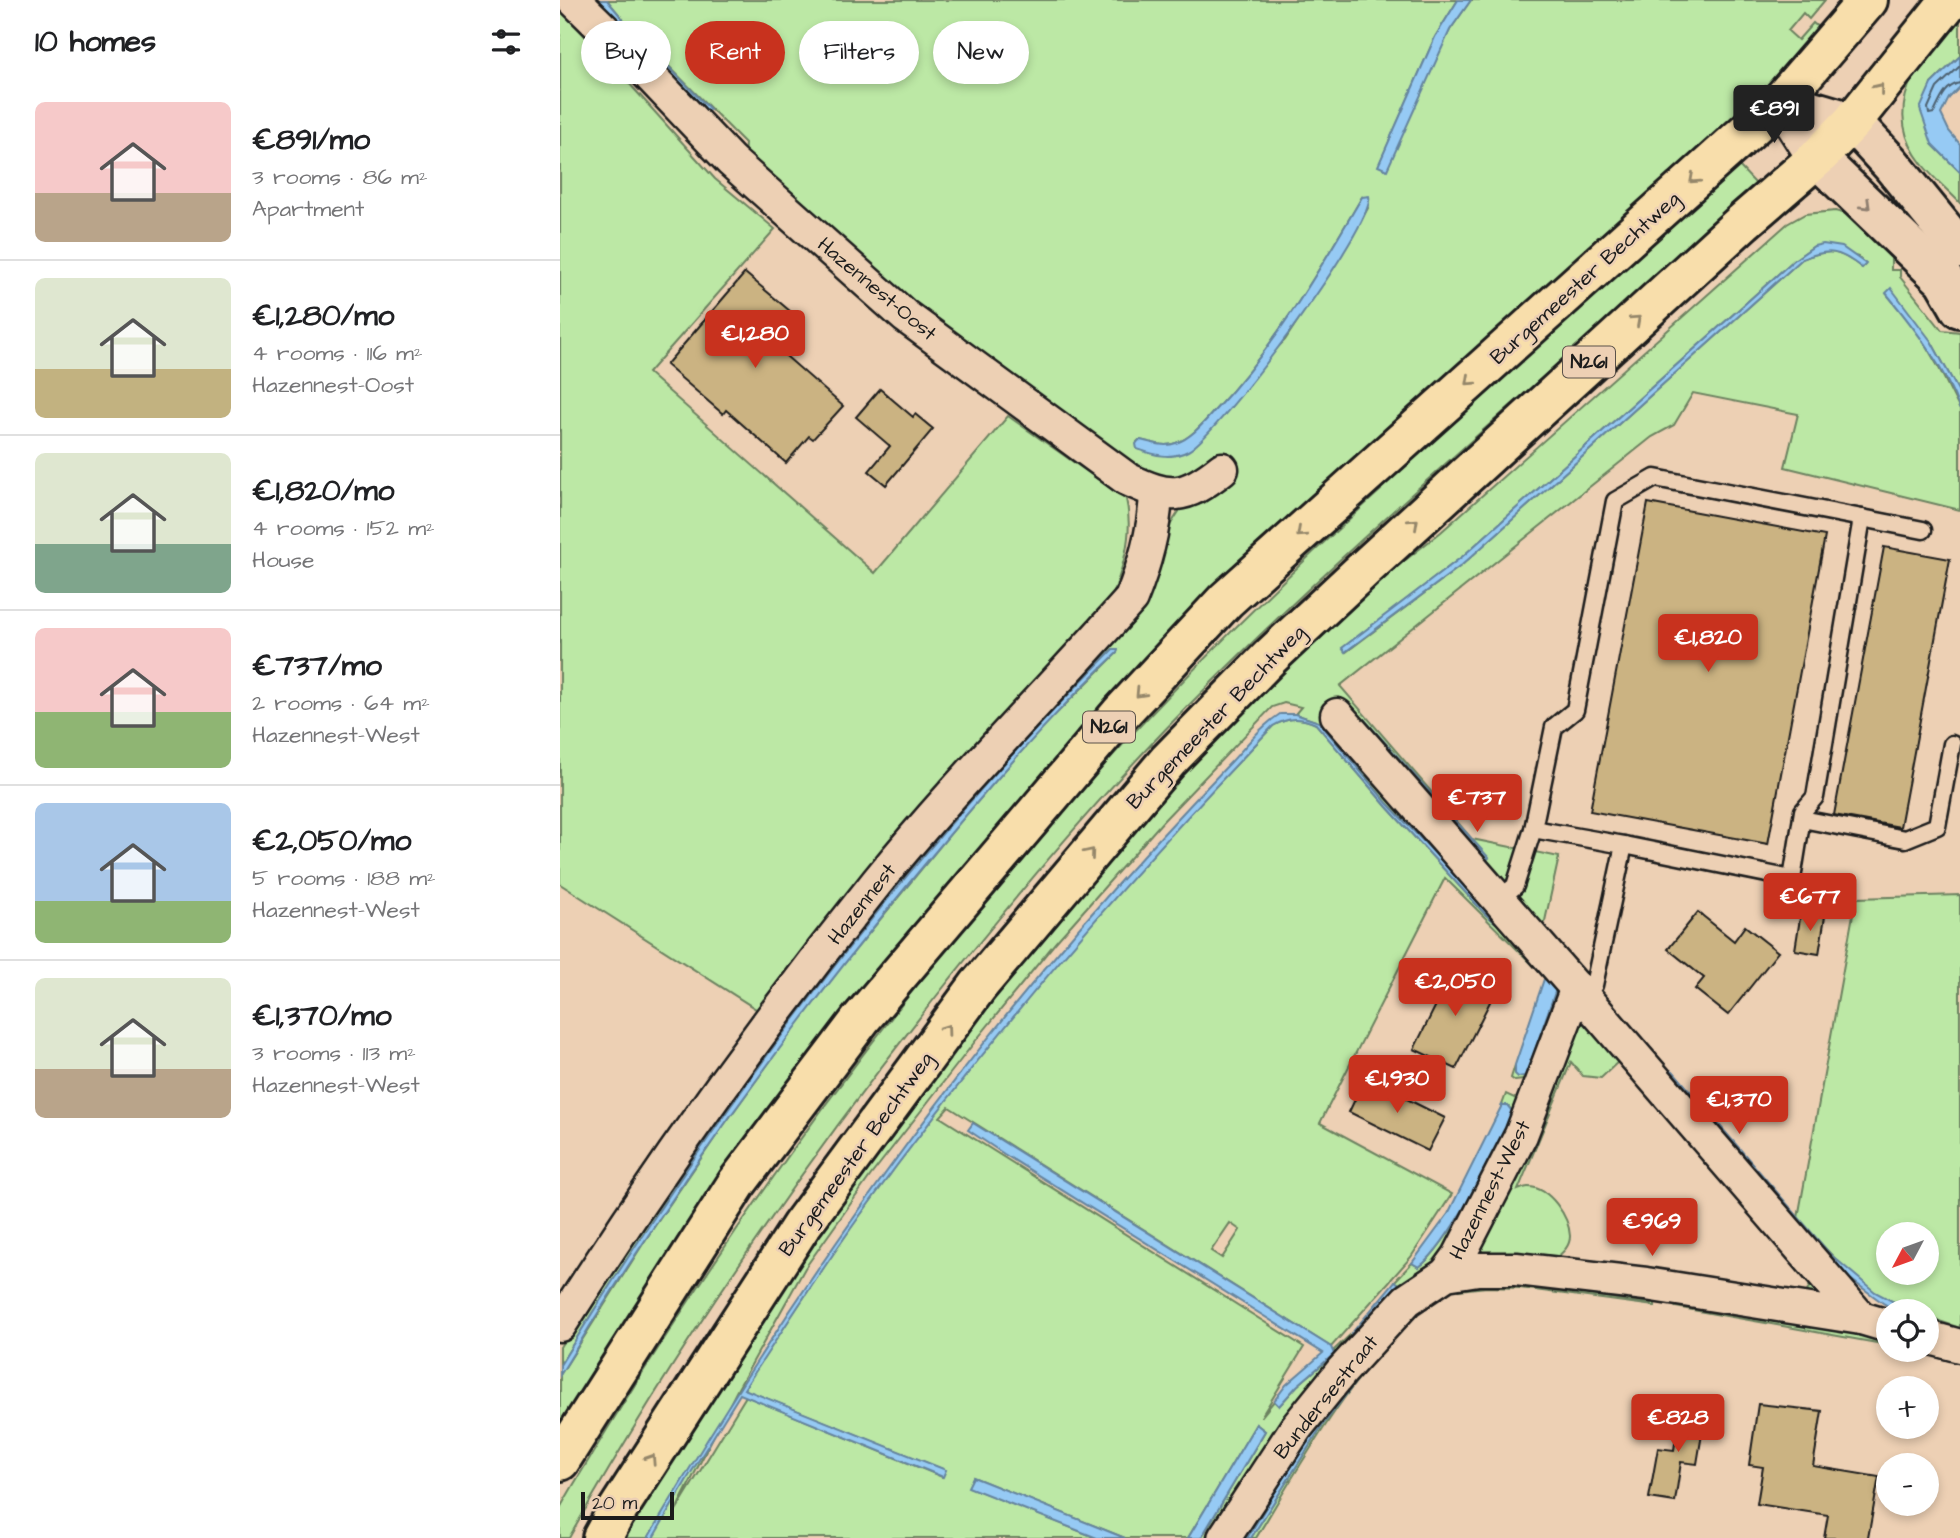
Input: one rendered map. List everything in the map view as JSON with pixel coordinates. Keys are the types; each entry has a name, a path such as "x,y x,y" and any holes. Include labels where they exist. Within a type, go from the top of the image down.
{"main road":[{"name":"Burgemeester Bechtweg","path":"560,1461 745,1172 861,1019 1120,714 1226,600 1782,101 1868,0"},
{"name":"Burgemeester Bechtweg","path":"602,1538 809,1215 978,986 1168,761 1270,657 1354,578 1732,231 1817,158 1852,122 1950,0"}],"street":[{"name":"Hazennest-Oost","path":"574,0 731,161 905,316 1127,479 1156,492 1173,494 1191,491 1222,469"},
{"path":"1782,101 1852,122 1891,164 1960,248"},
{"path":"1782,101 1817,158 1944,280 1960,308"},
{"name":"Hazennest","path":"560,1325 701,1112 877,882 984,757 1131,599 1144,565 1155,513 1156,492"},
{"name":"Hazennest-West","path":"1337,715 1874,1322"},
{"name":"Hazennest-West","path":"1446,1274 1459,1256 1521,1135 1581,993"},
{"name":"Hazennest-West","path":"1446,1274 1478,1269 1516,1269 1646,1284 1874,1322"},
{"name":"Bundersestraat","path":"1224,1538 1296,1428 1342,1371 1407,1300 1446,1274"},
{"path":"1939,1340 1960,1346"}],"lane":[{"path":"1499,900 1515,886 1532,829 1554,727 1575,710 1615,501 1655,478 1923,530"},
{"path":"1532,829 1792,879 1803,811 1815,797 1862,518"},
{"path":"1802,819 1905,839 1937,826 1952,744"},
{"path":"1581,993 1594,985 1625,845"}],"green space":[{"path":"607,0 1458,0 1435,37 1379,165 1450,30 1471,0 1825,0 1809,19 1803,13 1788,31 1798,40 1813,23 1820,29 1718,138 1171,641 560,1436 560,1375 648,1236 719,1132 815,999 959,823 1036,734 1117,653 1117,649 1113,649 1034,731 959,815 816,991 683,1175 560,1365 560,1347 614,1262 781,1025 560,884 560,10 581,32 581,84 630,84 715,179 775,229 648,373 875,573 1008,416 1126,499 1129,516 1126,551 1099,634 1180,510 1204,503 1227,485 1189,474 1169,478 1145,474 962,347 744,160 745,143 686,84 785,84 785,21 685,21 685,82 671,68 671,21 624,21","holes":["1362,197 1368,208 1351,239 1285,340 1207,419 1277,334","1200,426 1171,456 1137,449 1137,442 1139,440 1162,445 1176,443"]},
{"path":"1960,21 1960,56 1931,84 1932,144 1960,172 1960,203 1926,169 1910,144 1904,124 1904,105 1918,68 1944,35"},
{"path":"1738,165 1756,184 1273,623 1169,725 1064,841 931,1003 833,1132 695,1331 609,1468 569,1538 560,1538 560,1508 659,1347 748,1214 841,1083 940,957 1043,834 1150,715 1263,600 1381,490 1380,488"},
{"path":"1835,211 1855,216 1901,261 1891,260 1891,270 1900,270 1900,277 1942,330 1960,332 1960,394 1931,341 1886,293 1918,332 1960,410 1960,510 1785,467 1798,414 1693,393 1674,425 1652,437 1340,686 1472,839 1559,857 1545,921 1541,926 1563,986 1532,1079 1515,1081 1511,1078 1515,1065 1514,1070 1549,1008 1555,992 1546,978 1445,878 1320,1123 1452,1194 1411,1257 1331,1347 949,1107 940,1117 1304,1347 1261,1417 1274,1401 1279,1406 1297,1386 1334,1354 1334,1350 1351,1334 1356,1337 1401,1286 1395,1281 1412,1263 1419,1267 1431,1256 1458,1218 1496,1147 1512,1111 1507,1105 1502,1105 1506,1094 1523,1102 1458,1237 1214,1538 1201,1538 1265,1431 1256,1424 1188,1538 1125,1538 973,1477 969,1487 1097,1538 609,1538 636,1492 1018,951 1304,640 1441,532 1787,224 1805,214","holes":["1814,246 1858,257 1865,265 1862,268 1847,257 1827,252 1802,259 1462,565 1346,652 1343,648 1463,556 1794,260","1284,703 1301,707 1295,714 1319,722 1387,803 1498,921 1496,923 1485,914 1387,807 1316,724 1294,719 1273,726 1109,903 1005,1026 858,1218 743,1389 945,1470 942,1477 746,1396 675,1512 736,1392 805,1268 871,1175 1055,943 1163,821 1272,707","1230,1223 1240,1230 1222,1258 1211,1251"]},
{"path":"1960,895 1960,1328 1939,1321 1939,1299 1886,1299 1872,1291 1839,1263 1798,1218 1856,898"},
{"path":"1577,1010 1621,1059 1601,1078 1583,1076 1571,1062 1518,1190 1528,1187 1544,1192 1562,1212 1569,1228 1570,1240 1556,1258 1806,1294 1810,1285 1624,1063 1837,1301 1473,1259"},
{"path":"1488,1278 1536,1281 1652,1299 1655,1306 1520,1288 1459,1290 1458,1282","holes":["1485,1281 1530,1283 1652,1302 1651,1304 1532,1286 1486,1283 1460,1286"]},
{"path":"1435,1291 1436,1293 1407,1317 1363,1368 1311,1439 1247,1538 1241,1538 1290,1463 1362,1366 1420,1302"},
{"path":"1436,1293 1437,1295 1387,1343 1413,1314"},
{"path":"1683,1298 1876,1331 1876,1343 1676,1307"},
{"path":"1380,1351 1315,1441 1256,1538 1251,1538 1322,1426"}],"water":[{"path":"593,0 607,0 624,21 613,21"},
{"path":"1458,0 1471,0 1450,30 1387,170 1378,166 1435,37"},
{"path":"1960,56 1960,87 1949,98 1941,114 1949,131 1960,144 1960,172 1932,144 1920,109 1931,84"},
{"path":"671,69 710,109 702,116 671,83"},
{"path":"1369,196 1365,214 1323,284 1261,370 1205,436 1182,454 1156,455 1137,449 1139,440 1167,445 1182,441 1207,419 1277,334 1362,197"},
{"path":"1823,244 1842,247 1866,264 1862,268 1847,257 1827,252 1802,259 1462,565 1345,652 1342,648 1463,556 1794,260 1814,246"},
{"path":"1891,288 1931,341 1960,394 1960,410 1937,363 1886,293"},
{"path":"1113,649 1118,649 1117,653 1064,706 988,790 819,996 684,1182 641,1245 560,1375 560,1365 683,1174 816,990 959,815 1034,731"},
{"path":"1280,714 1295,714 1319,722 1387,803 1499,921 1496,923 1485,914 1387,807 1316,724 1294,719 1273,726 1110,903 1006,1025 844,1238 744,1389 946,1470 943,1477 740,1394 653,1538 648,1538 703,1446 821,1265 947,1091 1083,923 1254,736"},
{"path":"1360,718 1364,719 1489,858 1484,862"},
{"path":"1548,978 1555,984 1555,992 1529,1067 1525,1076 1518,1077 1515,1074 1515,1065 1544,979"},
{"path":"1669,1070 1673,1071 1830,1254 1875,1292 1888,1299 1878,1299 1842,1273 1668,1074"},
{"path":"1502,1105 1507,1105 1512,1111 1485,1170 1444,1239 1419,1267 1412,1263 1448,1214"},
{"path":"973,1123 1331,1347 1334,1354 1297,1386 1279,1406 1274,1401 1286,1385 1323,1353 1004,1154 968,1130"},
{"path":"1395,1281 1402,1286 1356,1337 1351,1334"},
{"path":"1423,1304 1371,1362 1322,1426 1251,1538 1247,1538 1301,1451 1336,1401"},
{"path":"1256,1424 1265,1431 1201,1538 1188,1538"},
{"path":"973,1477 1125,1538 1097,1538 968,1487"}],"building":[{"path":"745,273 803,322 779,350 843,406 813,439 809,436 786,463 726,410 723,414 666,365"},
{"path":"880,389 913,417 915,414 933,429 886,485 869,471 890,446 856,417"},
{"path":"1648,503 1825,536 1768,844 1590,811"},
{"path":"1884,547 1950,559 1900,827 1834,815"},
{"path":"1698,912 1734,941 1745,926 1778,952 1728,1015 1695,989 1704,978 1668,949"},
{"path":"1801,912 1825,916 1819,954 1795,950"},
{"path":"1455,967 1497,988 1456,1069 1414,1049"},
{"path":"1365,1078 1445,1118 1428,1151 1349,1112"},
{"path":"1758,1404 1822,1411 1813,1466 1876,1476 1876,1494 1868,1538 1824,1538 1828,1515 1757,1504 1763,1467 1749,1465"},
{"path":"1681,1405 1706,1410 1697,1464 1681,1462 1675,1502 1649,1498 1658,1448 1674,1450"}]}
